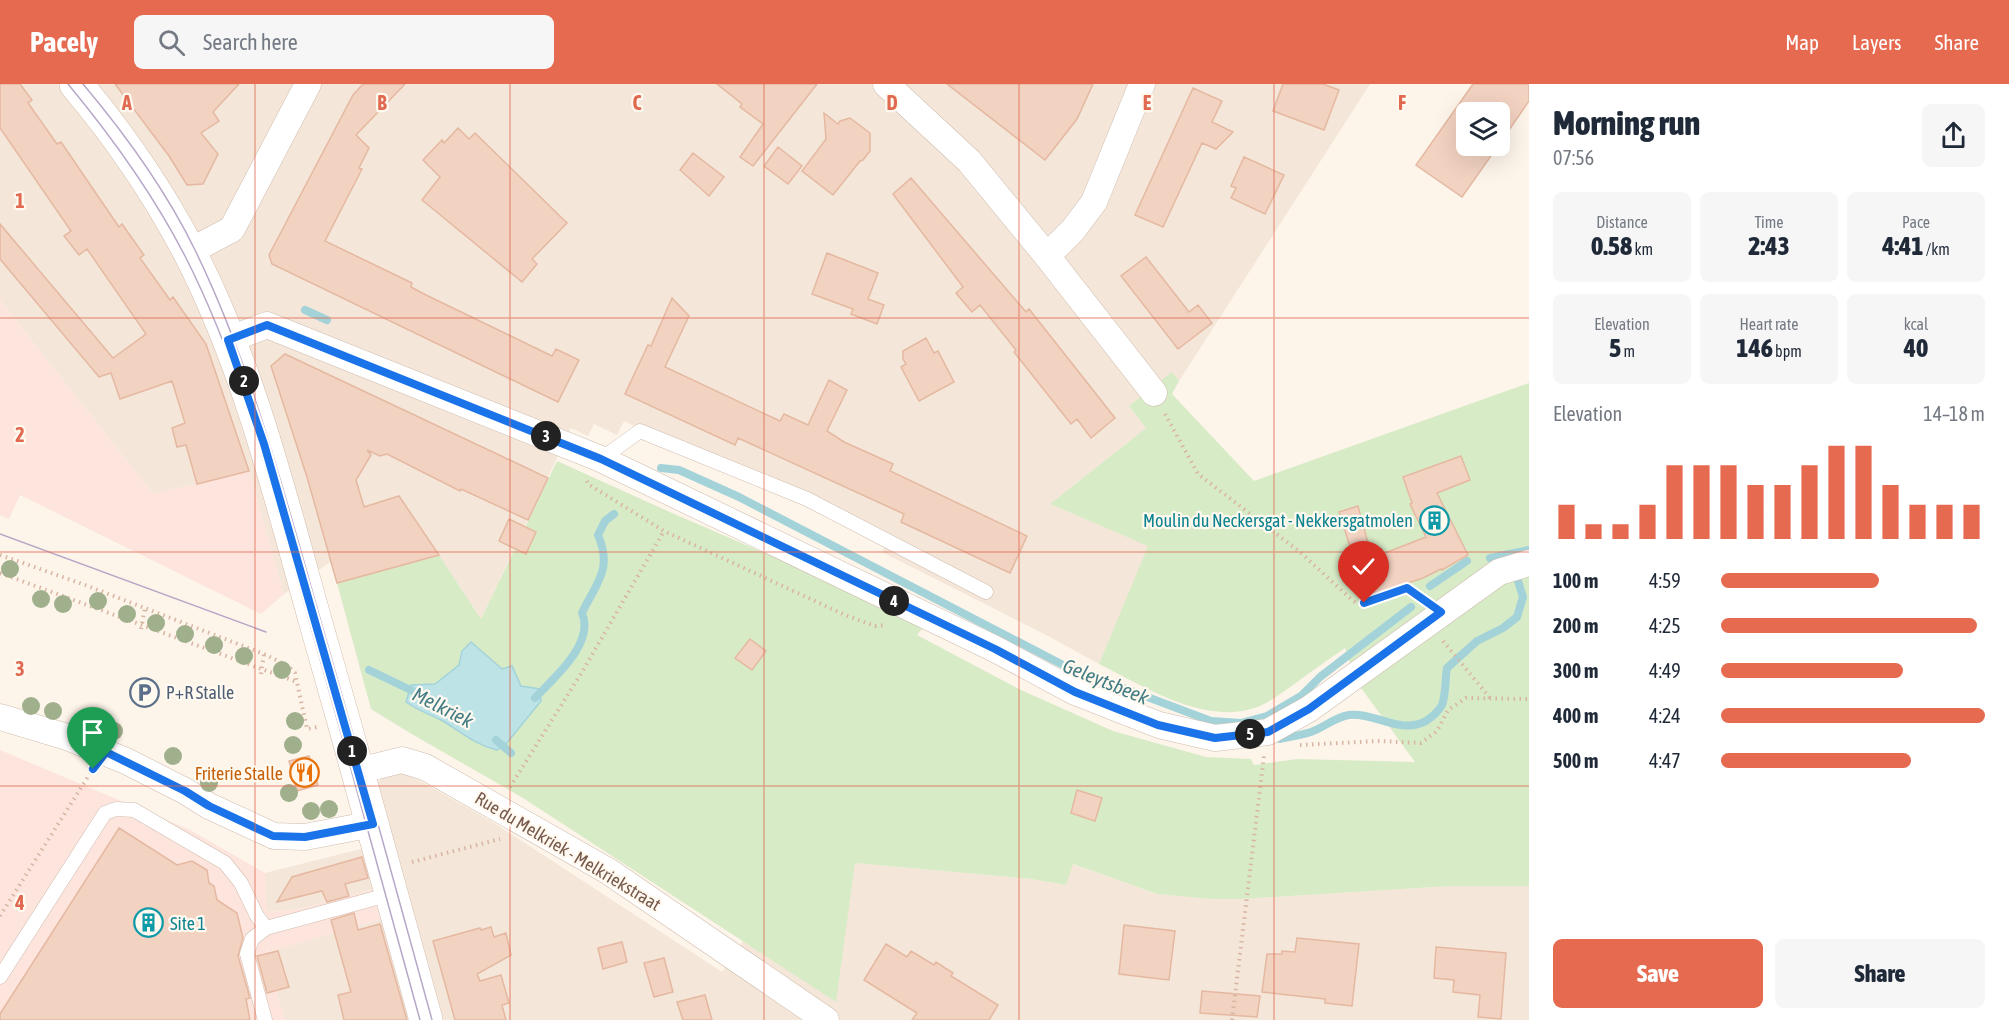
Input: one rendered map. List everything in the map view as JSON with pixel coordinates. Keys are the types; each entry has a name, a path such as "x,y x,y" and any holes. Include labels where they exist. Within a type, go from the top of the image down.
{"street":[{"path":"76,84 122,143 159,198 189,252 228,340 264,444 373,824 426,1020"},
{"path":"189,252 232,229 308,84"},
{"path":"886,84 969,161 1154,393"},
{"path":"1047,256 1073,230 1094,202 1142,84"},
{"path":"228,340 267,325 601,459 995,649 1075,692 1158,725 1215,738 1268,732 1309,709 1499,572 1529,563"},
{"path":"0,717 106,752 273,836 305,837 373,824"},
{"name":"Rue du Melkriek - Melkriekstraat","path":"358,771 402,760 425,767 608,871 825,1020"}],"lane":[{"path":"601,459 640,431 807,499 986,592"},
{"path":"0,977 105,813 116,809 134,810 225,863 241,883 257,916 266,928"},
{"path":"265,1020 247,954 252,939 266,928 392,894"}],"path":[{"path":"1154,393 1198,474 1300,552 1352,600 1356,603 1364,603 1407,588 1441,612"},
{"path":"498,808 582,672 664,531"},
{"path":"0,555 264,654 288,666 295,673 307,729 326,725"},
{"path":"0,573 142,628 297,683"},
{"path":"142,628 145,609"},
{"path":"261,672 264,654"},
{"path":"1455,656 1490,698"},
{"path":"1232,1020 1265,751"},
{"path":"0,916 106,752"},
{"path":"411,863 472,845 507,838"}],"shaded area":[{"path":"0,84 1370,84 1179,381 1172,373 1129,406 1146,428 1050,504 1149,546 1099,664 882,552 885,545 733,469 730,474 624,421 617,435 594,424 588,436 571,428 481,619 439,555 337,583 330,562 284,594 249,471 153,494 0,300"},
{"path":"0,300 153,494 249,471 284,594 261,614 20,495 9,519 0,515"},
{"path":"0,750 190,830 265,873 267,912 300,909 374,889 382,919 265,953 285,1020 0,1020"},
{"path":"406,773 491,821 722,972 743,941 835,1001 855,863 1031,879 1065,885 1072,864 1157,894 1210,899 1450,886 1529,886 1529,1020 285,1020 264,953 382,919 373,889 300,909 266,912 265,873 393,841 377,783 388,774"}],"green space":[{"path":"1172,372 1179,381 1172,394 1254,481 1529,383 1529,886 1450,886 1210,899 1157,894 1073,864 1066,885 1031,879 855,863 836,1002 523,798 371,709 337,583 439,555 481,619 557,461 927,623 917,635 1021,690 1113,731 1206,757 1251,759 1254,765 1297,759 1415,762 1356,681 1345,648 1266,703 1246,710 1224,712 1181,703 1099,664 1148,546 1050,504 1146,428 1129,406"}],"water":[{"path":"471,642 502,669 512,666 521,686 540,689 541,701 506,744 497,750 475,741 406,702 411,685 435,684 459,665 462,651"}],"building":[{"path":"0,84 20,84 32,100 28,103 57,144 61,142 119,227 122,224 144,255 140,258 170,300 173,297 206,344 249,471 197,484 186,445 177,447 172,428 185,423 172,381 120,399 111,373 99,377 0,259 0,224 113,358 146,334 87,249 79,255 64,236 71,231 0,128"},
{"path":"115,84 239,84 213,112 219,121 201,133 218,154 203,184 187,185 169,156"},
{"path":"363,84 405,84 356,135 369,148 359,168 362,169 325,241 412,283 411,287 426,295 552,356 556,349 579,360 558,402 272,264 269,255 353,95"},
{"path":"717,84 817,84 753,166 740,157 763,124 740,107 742,104"},
{"path":"947,84 1093,84 1077,119 1045,160"},
{"path":"1283,84 1323,84 1339,90 1324,130 1273,111"},
{"path":"1473,84 1529,84 1529,101 1510,129 1510,102 1460,102"},
{"path":"1193,88 1222,101 1212,122 1233,132 1216,149 1202,143 1163,227 1135,215"},
{"path":"1456,108 1456,156 1491,156 1462,197 1416,165"},
{"path":"824,113 838,124 850,118 870,133 870,151 833,195 802,171 826,139"},
{"path":"458,128 469,139 475,133 567,223 532,259 537,264 522,282 422,200 440,177 423,160 442,140 444,143"},
{"path":"778,147 802,166 788,184 764,166"},
{"path":"693,153 724,177 709,196 680,170"},
{"path":"1244,157 1284,175 1265,214 1231,198 1236,188 1231,186"},
{"path":"911,178 1026,312 1029,309 1115,418 1091,438 1077,419 1071,424 980,305 972,312 956,293 963,287 893,194"},
{"path":"827,253 878,273 868,299 884,305 877,324 851,314 853,309 812,294"},
{"path":"1146,257 1189,312 1198,305 1212,323 1178,349 1121,276"},
{"path":"672,298 689,316 665,367 780,421 784,414 808,425 829,380 847,390 827,431 844,442 893,464 890,471 1027,536 1010,573 901,522 904,514 738,438 735,445 625,394 648,345 651,346"},
{"path":"926,338 934,353 938,351 954,382 919,401 901,367 906,364 903,351"},
{"path":"285,354 548,478 528,520 461,489 460,491 387,454 380,456 367,450 371,455 356,480 364,507 399,496 439,555 337,583 307,477 271,366"},
{"name":"Moulin du Neckersgat - Nekkersgatmolen","path":"1461,456 1470,480 1437,493 1468,555 1423,578 1366,597 1339,512 1358,506 1372,558 1426,537 1410,504 1412,503 1403,477"},
{"path":"509,519 536,532 526,554 499,541"},
{"path":"750,639 766,651 752,670 735,658"},
{"path":"309,756 318,785 297,791 289,761"},
{"path":"1077,790 1102,798 1095,821 1071,813"},
{"name":"Site 1","path":"119,828 177,865 192,861 207,870 209,883 214,886 217,900 237,913 243,938 238,956 250,998 246,999 250,1020 0,1020 0,1014"},
{"path":"362,857 368,878 345,884 349,896 327,902 322,891 277,902 292,877"},
{"path":"354,913 358,930 380,924 407,1020 344,1020 338,995 351,992 331,920"},
{"path":"1124,925 1175,931 1169,980 1119,974"},
{"path":"491,927 494,937 506,933 511,955 477,974 480,981 501,975 509,1003 502,1005 506,1020 455,1020 433,941"},
{"path":"1297,938 1359,944 1352,1006 1325,1003 1325,999 1262,992 1267,954 1282,954 1282,951 1295,952"},
{"path":"622,942 627,962 603,969 598,948"},
{"path":"886,944 907,957 911,951 934,965 936,962 953,973 951,976 998,1005 989,1020 912,1020 917,1013 864,980"},
{"path":"1436,947 1506,953 1501,1019 1478,1017 1480,995 1453,992 1454,980 1434,978"},
{"path":"278,951 289,987 267,993 257,956"},
{"path":"664,958 673,992 654,997 644,963"},
{"path":"1202,991 1260,996 1257,1017 1200,1013"},
{"path":"705,995 712,1020 683,1020 677,1002"}],"waterway":[{"path":"305,310 327,320"},
{"name":"Geleytsbeek","path":"661,468 679,470 739,497 1065,666 1211,721 1241,723 1267,716 1301,696 1320,677 1411,607"},
{"path":"535,698 562,670 578,648 585,624 582,613 601,576 603,567 604,558 598,535 605,521 614,514"},
{"name":"Geleytsbeek","path":"1490,558 1529,550"},
{"name":"Geleytsbeek","path":"1430,586 1467,561"},
{"name":"Geleytsbeek","path":"1280,739 1311,732 1349,715 1359,715 1407,726 1426,721 1442,705 1447,668 1477,641 1503,628 1517,617 1523,597 1517,578"},
{"name":"Melkriek","path":"369,670 417,693"},
{"name":"Melkriek","path":"496,740 511,753"}],"tram line":[{"path":"68,84 116,145 146,188 185,256 224,344 270,480 420,1020"},
{"path":"83,84 130,144 159,186 185,230 234,340 293,523 432,1020"},
{"path":"0,534 266,632"}],"place":[{"name":"Moulin du Neckersgat - Nekkersgatmolen","path":"1434,520"},
{"name":"P+R Stalle","path":"145,692"},
{"name":"Friterie Stalle","path":"304,773"},
{"name":"Site 1","path":"149,923"}],"route":[{"path":"93,769 106,752 185,791 209,806 273,836 305,837 373,824 264,444 228,340 267,325 601,459 995,649 1075,692 1158,725 1215,738 1268,732 1309,709 1441,612 1407,588 1364,603"}]}
